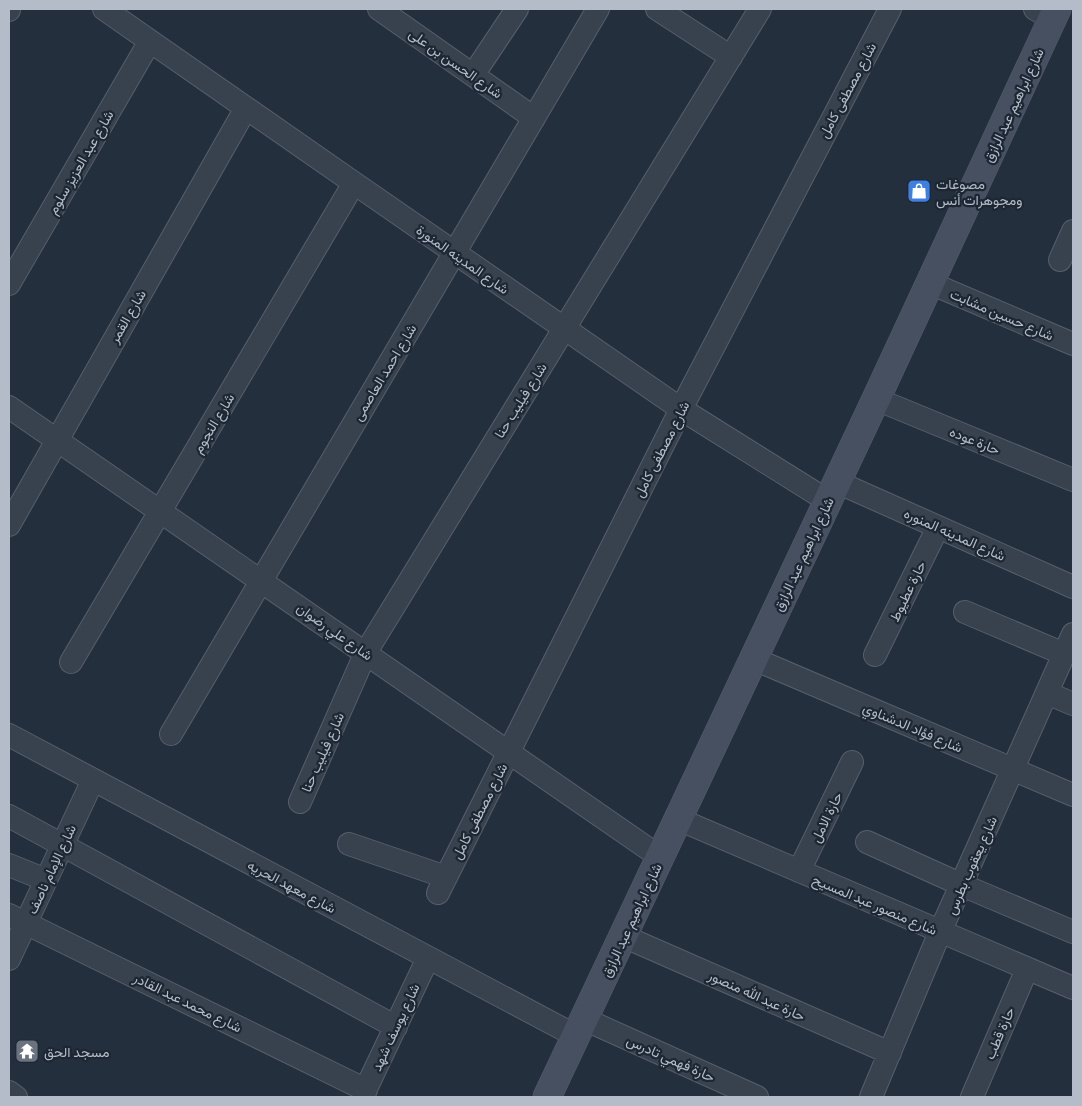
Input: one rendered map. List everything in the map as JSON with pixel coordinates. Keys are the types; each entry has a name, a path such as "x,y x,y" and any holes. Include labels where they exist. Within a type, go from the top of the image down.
{"main road":[{"name":"شارع ابراهيم عبد الرازق","path":"547,1097 930,283 1048,12"}],"street":[{"name":"شارع المدينه المنورة","path":"104,9 681,409 833,492"},
{"name":"شارع الحسن بن على","path":"379,9 534,118"},
{"path":"474,75 517,9"},
{"name":"شارع احمد العاصمى","path":"171,734 598,9"},
{"path":"657,9 731,57"},
{"name":"شارع فيليب حنا","path":"300,802 366,652 760,9"},
{"name":"شارع مصطفى كامل","path":"349,844 442,885 681,409 890,9"},
{"name":"شارع عبد العزيز سلوم","path":"9,284 150,41"},
{"name":"شارع القمر","path":"9,524 246,108"},
{"name":"شارع النجوم","path":"72,662 354,183"},
{"path":"1060,260 1073,231"},
{"name":"شارع حسين مشابت","path":"930,283 1073,344"},
{"name":"حارة عوده","path":"876,399 1073,480"},
{"name":"شارع علي رضوان","path":"9,407 660,857"},
{"name":"شارع المدينه المنوره","path":"833,492 938,527 1073,587"},
{"name":"حارة عطيوط","path":"875,655 938,527"},
{"path":"965,612 1069,644"},
{"name":"شارع يعقوب بطرس","path":"871,1097 940,932 1069,644"},
{"name":"شارع فؤاد الدشناوي","path":"754,659 1073,795"},
{"path":"1047,693 1073,704"},
{"name":"شارع معهد الحريه","path":"9,735 428,958 580,1028"},
{"name":"حارة الامل","path":"799,871 852,762"},
{"name":"شارع الإمام ناصف","path":"9,959 17,919 46,880 93,780"},
{"path":"9,816 396,1027"},
{"name":"شارع منصور عبد المسيح","path":"678,819 1073,988"},
{"path":"868,842 962,885 1073,932"},
{"path":"9,865 46,880"},
{"name":"شارع محمد عبد القادر","path":"17,919 364,1094"},
{"name":"حارة عبد الله منصور","path":"623,936 890,1054"},
{"name":"شارع يوسف شهد","path":"364,1094 428,958"},
{"name":"حارة قطب","path":"972,1097 1026,969"},
{"name":"حارة فهمي تادرس","path":"580,1028 758,1097"},
{"path":"9,1092 16,1097"}],"place":[{"name":"مصوغات ومجوهرات أنس","path":"919,191"},
{"name":"مسجد الحق","path":"27,1051"}]}
